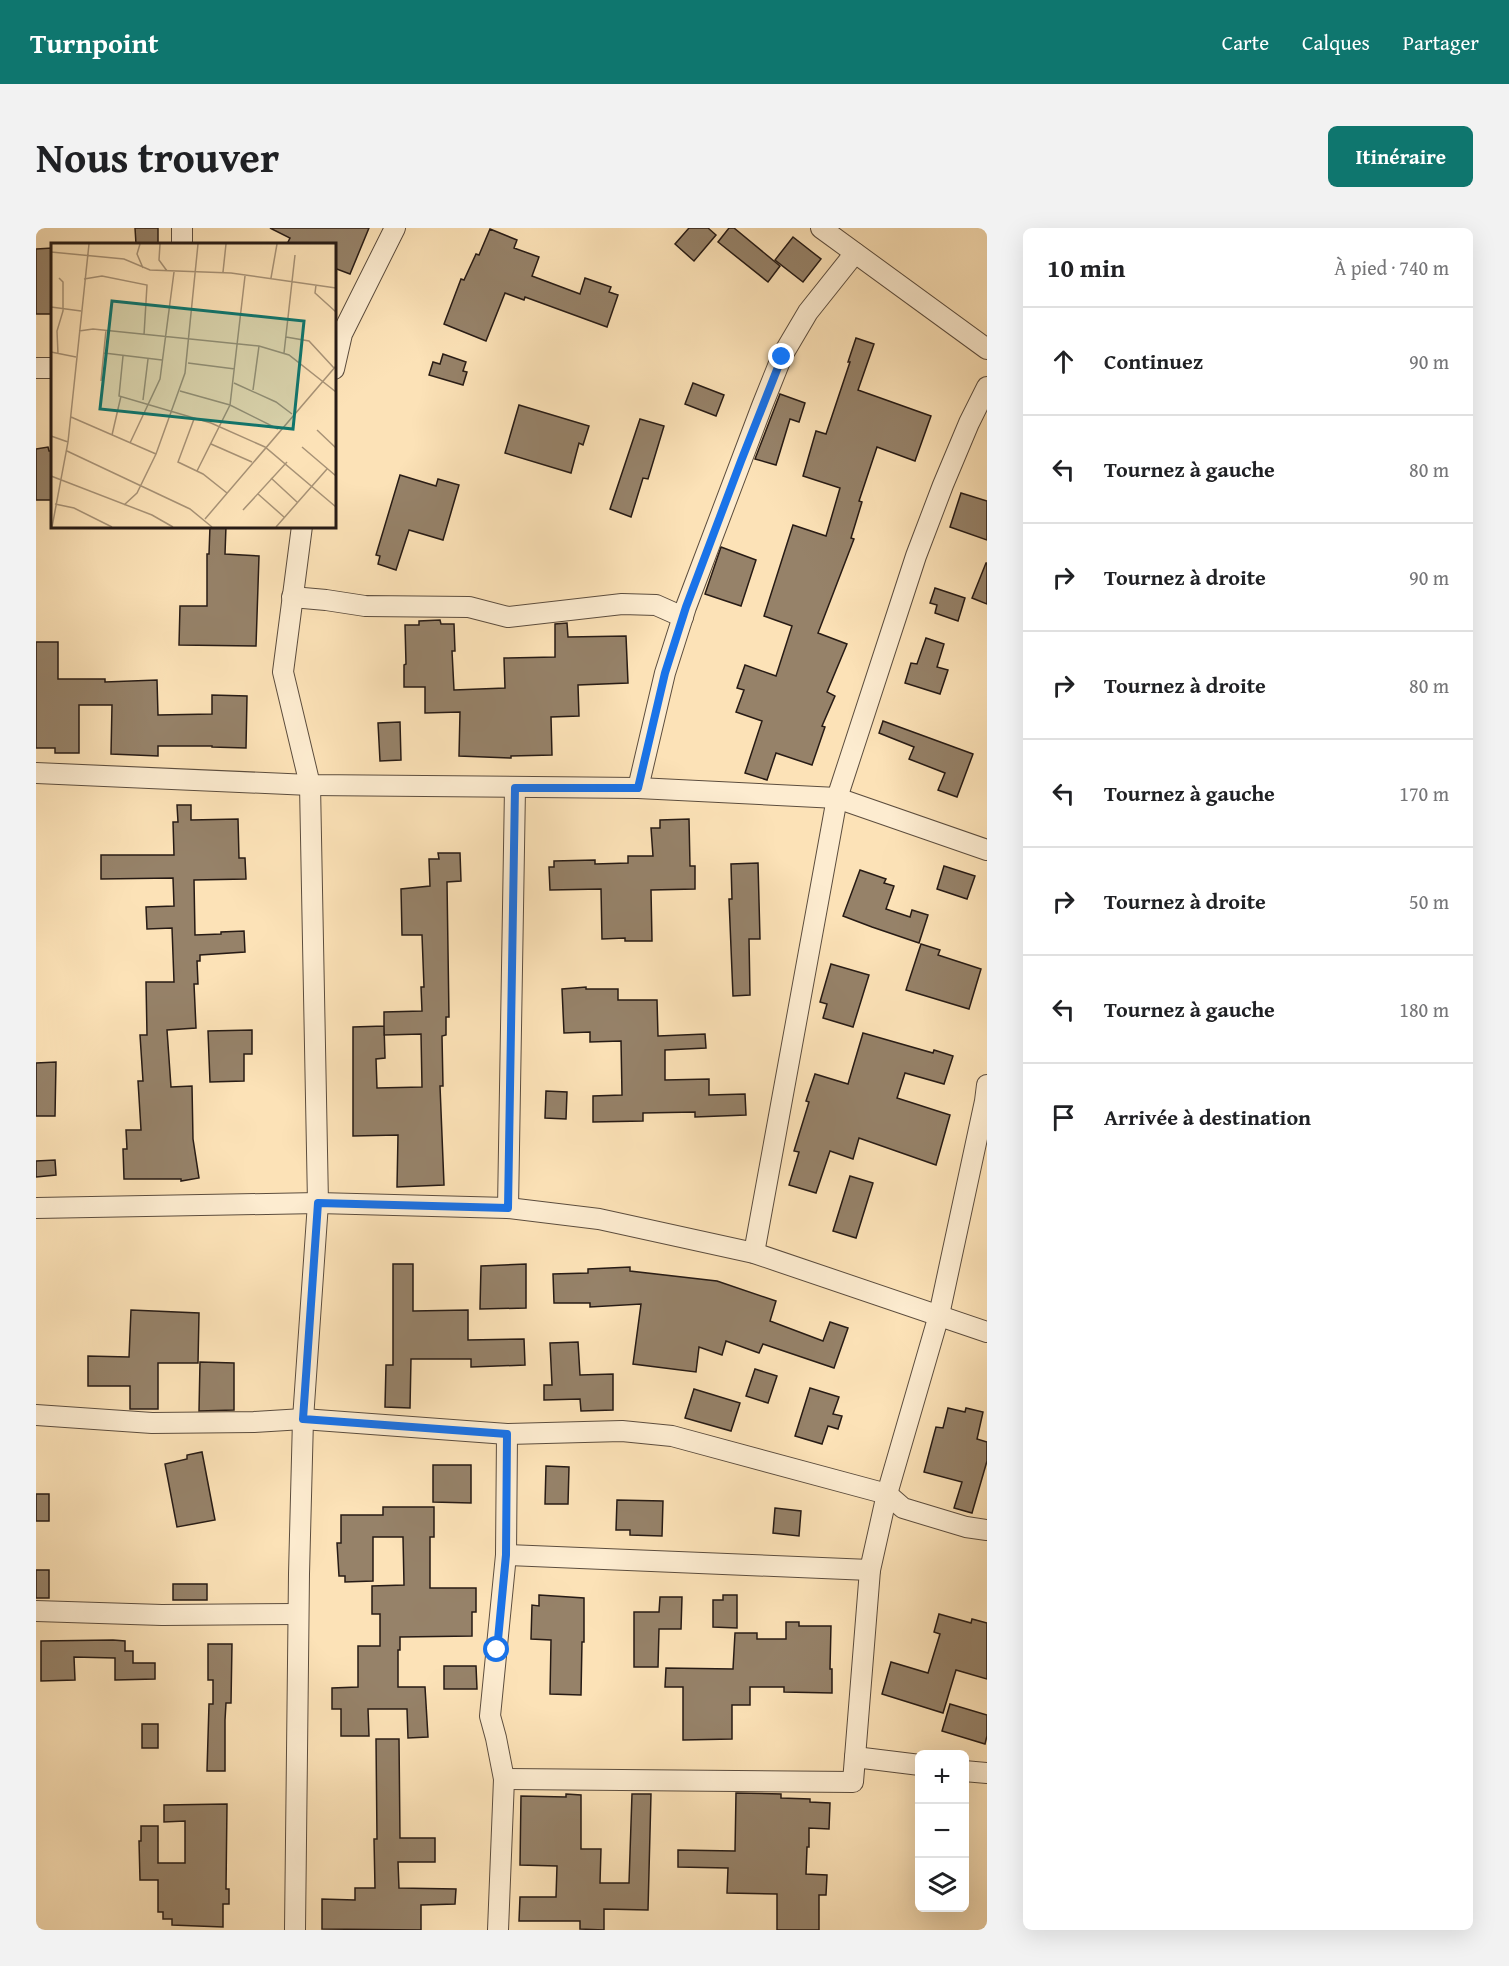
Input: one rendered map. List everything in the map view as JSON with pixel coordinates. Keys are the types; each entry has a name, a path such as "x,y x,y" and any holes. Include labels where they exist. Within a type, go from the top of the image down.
{"street":[{"path":"336,360 342,334 395,228"},
{"path":"821,228 987,349"},
{"path":"638,788 665,673 683,617 782,357 808,312 855,253"},
{"path":"754,1253 837,798 916,556 969,423 987,387"},
{"path":"295,1930 298,1614 303,1419 318,1203 310,785 283,672 302,528"},
{"path":"292,597 366,606 469,607 508,617 622,604 656,605 683,617"},
{"path":"36,773 310,785 638,788 837,798 987,850"},
{"path":"508,1208 515,788"},
{"path":"504,1779 853,1782 870,1570 887,1494 939,1315 986,1095"},
{"path":"36,1208 318,1203 508,1208 599,1219 754,1253 987,1332"},
{"path":"36,1416 152,1423 303,1419 507,1434 622,1431 672,1436 887,1494 903,1508 966,1527 987,1530"},
{"path":"498,1930 504,1779 490,1716 506,1555 507,1434"},
{"path":"506,1555 870,1570"},
{"path":"36,1611 162,1615 298,1614"},
{"path":"855,1758 915,1764"},
{"path":"969,1771 987,1773"}],"building":[{"path":"135,228 158,228 158,243 136,243"},
{"path":"270,228 369,228 350,274 336,269 336,243 288,243 290,238"},
{"path":"689,228 708,228 716,235 694,261 675,244"},
{"path":"729,228 734,228 780,266 768,282 718,242"},
{"path":"490,229 517,240 514,248 539,257 532,276 580,294 585,278 611,287 609,292 618,295 607,327 525,297 524,300 505,293 486,341 444,324 461,279 464,280 476,254 479,255"},
{"path":"793,237 821,259 803,282 775,260"},
{"path":"51,248 51,314 36,314 36,249"},
{"path":"856,338 874,344 858,390 931,416 915,461 877,447 859,501 862,502 851,538 854,539 818,633 847,644 827,692 835,696 822,726 825,727 812,765 776,753 767,780 745,773 762,721 736,712 744,690 737,688 745,665 776,676 792,626 764,616 793,525 826,536 840,488 803,476 816,431 826,434"},
{"path":"443,354 466,362 463,371 467,372 463,385 429,375 433,362 440,364"},
{"path":"693,383 724,395 716,416 685,404"},
{"path":"780,394 805,403 799,422 790,419 776,465 755,459"},
{"path":"519,405 589,426 583,445 579,443 571,473 505,453"},
{"path":"640,419 664,426 648,479 643,478 631,517 610,509"},
{"path":"48,447 51,451 51,500 36,500 36,449"},
{"path":"400,475 436,486 438,479 459,485 443,540 409,530 396,570 378,564 380,556 376,555"},
{"path":"961,493 987,501 987,540 950,527"},
{"path":"210,528 226,528 225,554 259,556 256,646 179,645 180,606 207,606 207,554 209,554"},
{"path":"721,547 756,560 741,606 705,594"},
{"path":"987,563 987,604 972,598"},
{"path":"935,588 965,598 958,621 935,613 937,605 930,603"},
{"path":"440,620 441,624 454,624 455,651 452,651 454,690 505,688 504,658 555,657 555,624 567,623 568,637 626,636 628,683 578,685 579,716 551,717 552,755 511,756 511,758 459,756 460,712 425,713 425,687 404,687 405,625 419,625 419,621"},
{"path":"926,638 944,644 937,667 948,670 940,694 905,683 911,663 917,664"},
{"path":"36,642 58,642 58,679 105,679 105,682 157,680 158,715 212,714 212,695 247,696 246,748 158,746 158,756 111,754 112,705 79,705 79,753 55,753 55,748 36,748"},
{"path":"883,721 973,754 957,797 938,790 945,773 909,759 914,747 879,733"},
{"path":"400,722 401,760 380,761 378,723"},
{"path":"177,805 191,805 191,820 238,819 239,858 245,858 246,879 194,880 195,935 244,931 245,952 200,955 200,961 197,961 198,984 194,984 196,1028 167,1030 171,1087 192,1086 193,1139 199,1178 181,1181 181,1179 124,1179 123,1149 127,1149 126,1130 141,1130 138,1081 143,1081 140,1035 147,1035 146,982 174,982 172,928 147,929 146,907 174,906 173,878 101,879 101,855 174,855 173,822 178,822"},
{"path":"689,819 690,866 695,866 695,889 651,890 652,941 625,941 625,938 602,939 601,889 550,890 549,867 554,867 554,861 595,860 595,864 628,863 628,856 653,856 651,828 660,828 660,820"},
{"path":"438,853 460,853 461,881 447,882 449,1017 446,1017 446,1035 442,1036 443,1086 440,1086 444,1185 397,1187 398,1135 353,1136 353,1027 384,1026 384,1012 422,1011 421,987 424,987 422,935 402,935 401,889 430,886 429,859 439,859","holes":["421,1034 422,1087 377,1088 376,1059 385,1058 384,1035"]},
{"path":"758,863 760,939 749,939 750,995 733,996 729,899 732,899 731,864"},
{"path":"944,866 975,876 967,899 937,889"},
{"path":"860,870 886,879 884,883 894,886 886,909 910,917 912,910 928,915 919,943 843,916"},
{"path":"921,944 940,950 938,955 981,969 969,1009 906,990"},
{"path":"831,964 869,975 853,1027 823,1018 827,1004 820,1002"},
{"path":"586,987 586,989 618,989 618,1000 657,1000 658,1036 705,1034 706,1048 665,1050 665,1080 709,1079 709,1095 745,1094 746,1115 695,1117 695,1112 643,1113 643,1121 593,1122 593,1096 622,1095 621,1041 590,1042 590,1032 564,1033 562,989"},
{"path":"252,1030 252,1054 244,1054 244,1081 210,1082 208,1031"},
{"path":"863,1033 933,1053 934,1050 953,1056 944,1084 905,1073 897,1098 950,1115 936,1165 859,1138 853,1159 830,1151 816,1193 789,1185 799,1152 794,1151 815,1074 848,1084"},
{"path":"56,1062 55,1116 36,1116 36,1063"},
{"path":"546,1091 567,1092 566,1119 545,1118"},
{"path":"55,1160 56,1175 36,1177 36,1161"},
{"path":"850,1176 873,1183 856,1238 833,1231"},
{"path":"393,1264 413,1264 413,1311 468,1310 468,1340 524,1339 525,1365 471,1367 471,1359 411,1359 410,1408 385,1407 386,1365 393,1365"},
{"path":"526,1264 526,1308 480,1309 481,1266"},
{"path":"630,1267 630,1271 717,1281 776,1301 770,1321 823,1341 830,1322 848,1328 834,1368 763,1344 759,1353 726,1341 722,1355 699,1347 696,1372 633,1364 641,1304 590,1307 590,1303 554,1303 553,1274 588,1273 588,1269"},
{"path":"131,1310 199,1313 198,1363 158,1363 158,1409 130,1409 130,1386 88,1386 88,1356 129,1357"},
{"path":"578,1342 580,1375 613,1374 613,1410 581,1411 580,1399 544,1400 544,1385 552,1385 550,1343"},
{"path":"200,1362 234,1363 234,1410 199,1411"},
{"path":"755,1369 777,1376 768,1403 746,1396"},
{"path":"810,1388 839,1397 833,1414 842,1416 838,1429 828,1426 822,1444 795,1436"},
{"path":"694,1389 740,1403 731,1431 685,1418"},
{"path":"948,1408 965,1412 966,1408 983,1412 977,1439 987,1442 987,1461 972,1513 954,1508 962,1482 924,1472 936,1427 943,1428"},
{"path":"202,1452 215,1520 177,1527 165,1464 187,1459 187,1455"},
{"path":"433,1465 471,1465 471,1503 433,1502"},
{"path":"546,1466 569,1467 568,1504 545,1504"},
{"path":"36,1494 49,1494 49,1521 36,1521"},
{"path":"617,1500 663,1501 662,1536 630,1535 630,1530 616,1530"},
{"path":"383,1507 434,1507 434,1537 430,1537 430,1588 476,1588 476,1612 472,1612 472,1636 400,1637 398,1687 425,1687 428,1737 408,1738 407,1709 368,1709 369,1736 341,1736 341,1709 332,1709 332,1688 358,1687 358,1646 380,1646 380,1614 372,1614 372,1586 404,1585 403,1537 373,1537 373,1581 345,1582 345,1576 339,1576 337,1543 341,1543 341,1515 383,1515"},
{"path":"775,1508 801,1511 799,1536 773,1533"},
{"path":"36,1570 49,1570 49,1598 36,1598"},
{"path":"173,1584 207,1584 207,1600 173,1600"},
{"path":"539,1595 584,1598 581,1695 550,1694 551,1640 531,1639 532,1605 539,1606"},
{"path":"723,1595 737,1595 737,1628 713,1627 713,1600 723,1600"},
{"path":"660,1597 682,1597 681,1629 659,1629 658,1667 634,1667 634,1612 659,1612"},
{"path":"939,1614 971,1623 972,1619 987,1623 987,1679 956,1670 943,1713 882,1694 891,1662 928,1673 940,1634 934,1632"},
{"path":"786,1622 799,1622 799,1626 831,1626 832,1693 784,1692 784,1687 750,1687 750,1705 732,1705 732,1739 683,1740 683,1687 665,1687 666,1668 733,1669 735,1633 757,1633 757,1639 786,1639"},
{"path":"41,1641 125,1641 125,1651 133,1651 133,1663 155,1663 155,1679 115,1680 115,1658 74,1657 75,1680 41,1681"},
{"path":"208,1644 232,1644 231,1703 226,1703 225,1720 225,1771 207,1771 209,1704 213,1704 213,1680 208,1680"},
{"path":"444,1666 476,1666 477,1689 444,1689"},
{"path":"950,1704 987,1715 985,1744 942,1731"},
{"path":"142,1724 158,1724 158,1748 142,1748"},
{"path":"376,1739 399,1739 400,1838 435,1838 435,1862 398,1862 399,1888 456,1889 455,1904 421,1905 421,1930 322,1929 322,1899 355,1900 355,1888 375,1888"},
{"path":"736,1793 781,1794 781,1798 810,1799 810,1802 830,1803 829,1829 809,1828 809,1847 807,1847 806,1874 827,1875 826,1895 819,1895 819,1930 777,1930 777,1894 727,1893 728,1868 678,1867 678,1850 735,1851"},
{"path":"566,1794 581,1795 581,1849 601,1849 600,1883 629,1883 632,1794 651,1794 648,1910 604,1909 604,1930 580,1929 580,1921 519,1921 520,1897 556,1897 557,1866 520,1865 521,1796 566,1797"},
{"path":"227,1804 226,1889 229,1889 229,1904 223,1904 223,1927 172,1925 172,1919 163,1919 163,1912 158,1912 158,1880 140,1880 141,1826 158,1826 158,1863 185,1863 185,1821 164,1822 164,1805"}],"route":[{"path":"497,1650 506,1555 507,1434 303,1419 318,1203 508,1208 515,788 638,788 665,673 686,607 782,357"}]}
